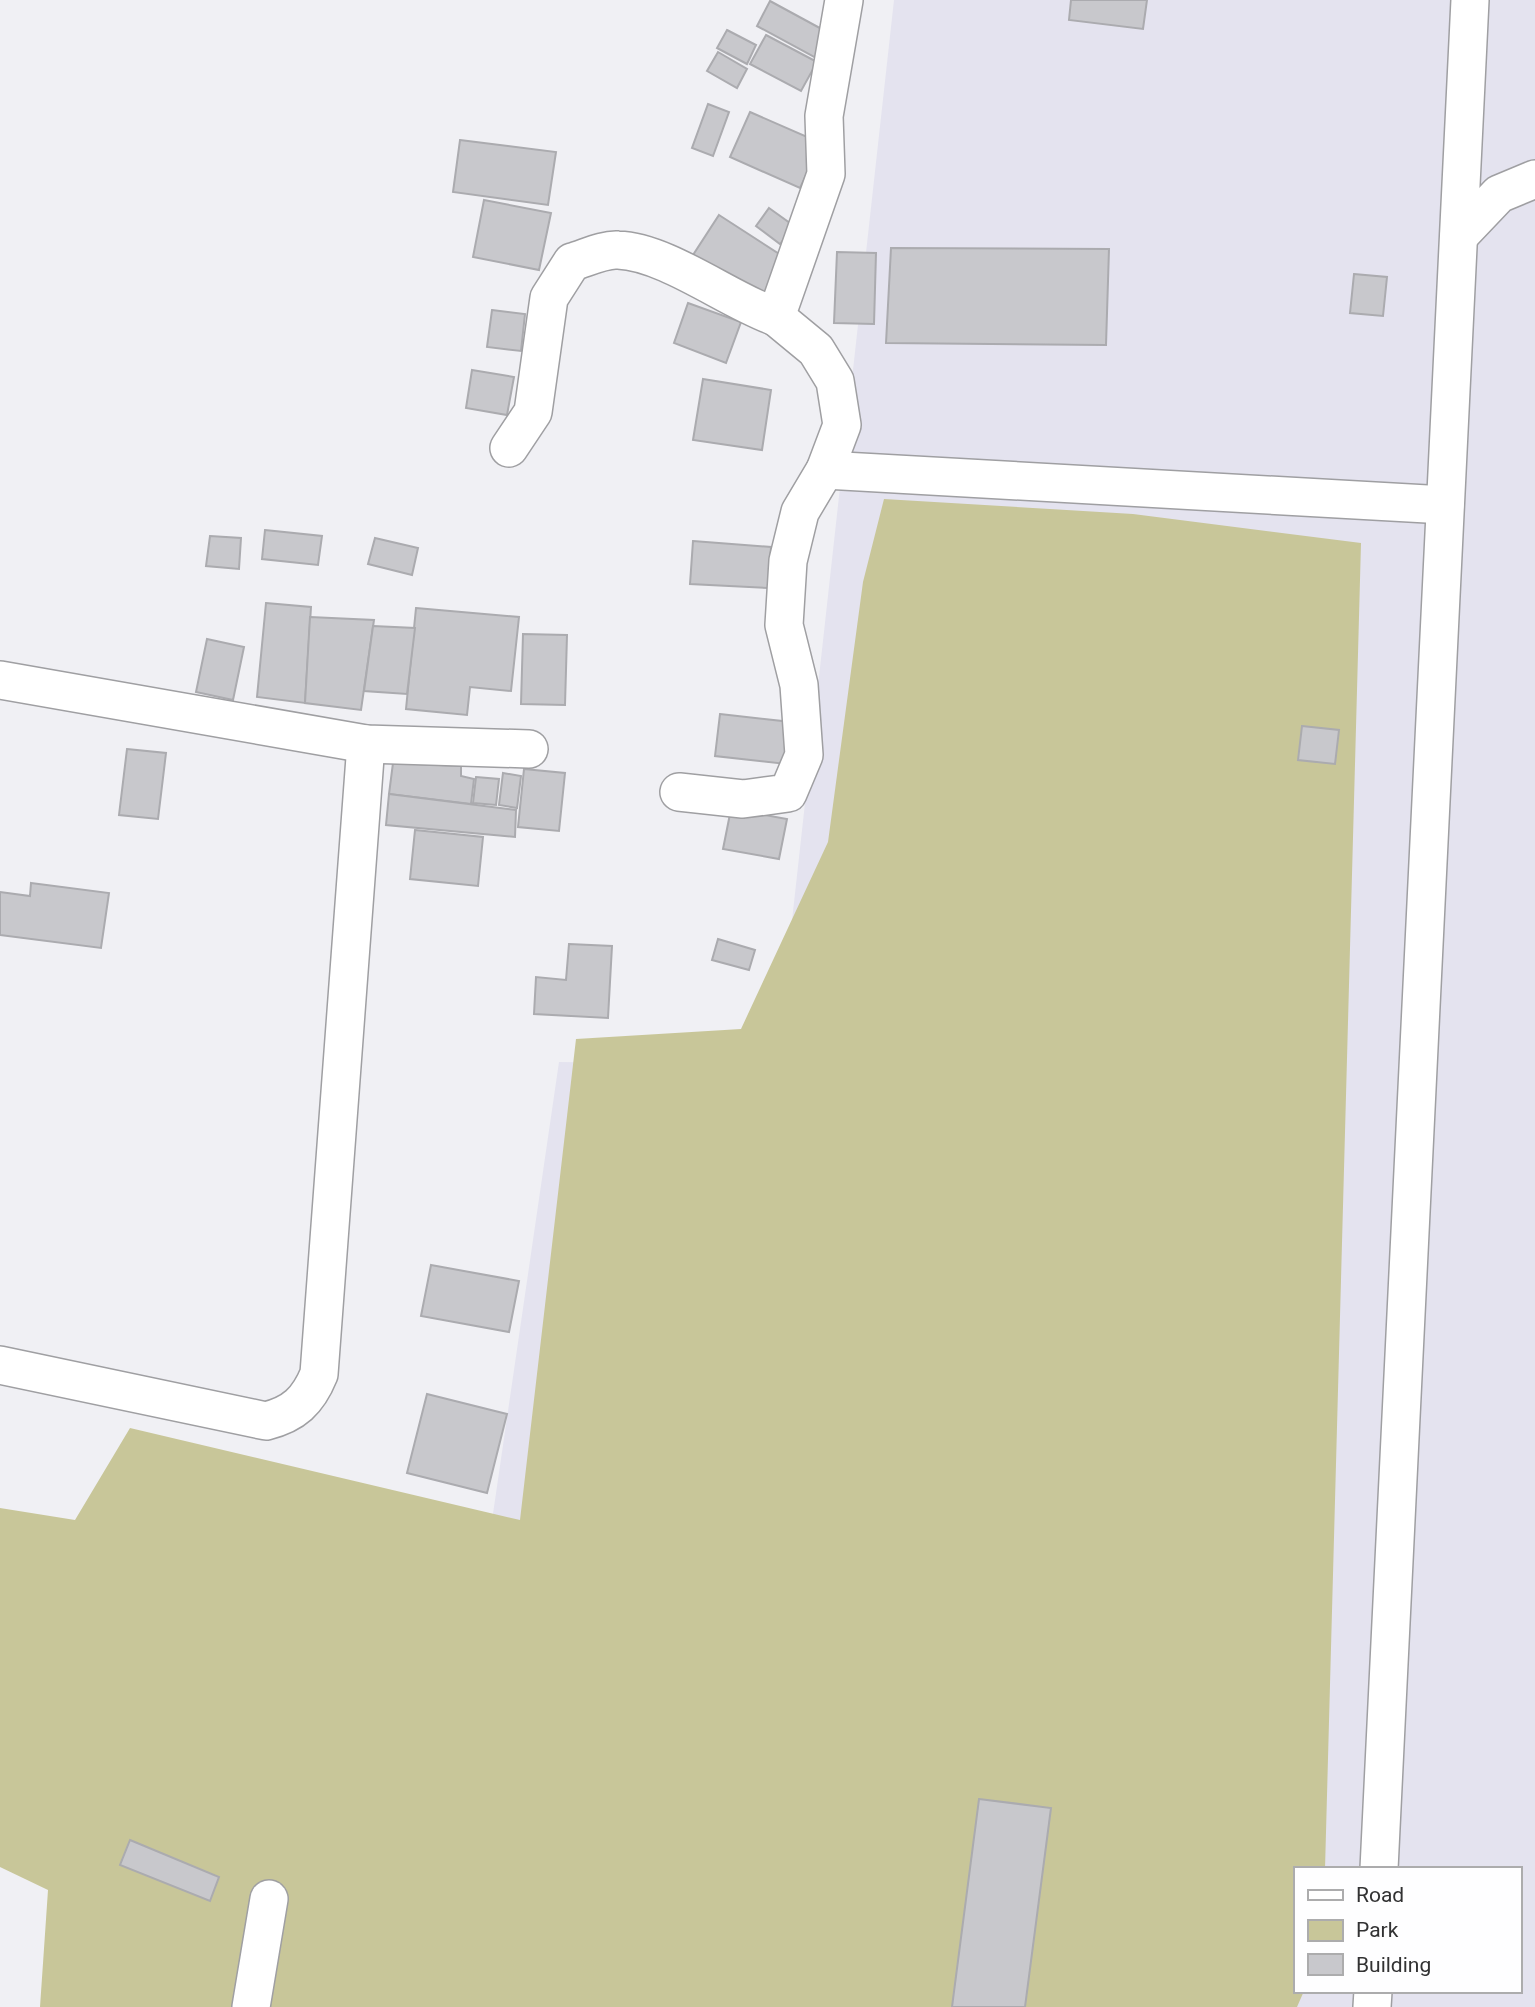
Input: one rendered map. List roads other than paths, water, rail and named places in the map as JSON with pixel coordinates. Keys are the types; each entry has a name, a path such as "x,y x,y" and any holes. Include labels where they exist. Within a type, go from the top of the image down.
{"street":[{"path":"776,317 826,174 824,117 844,0"},
{"path":"1379,1867 1470,0"},
{"path":"1459,236 1499,194 1535,179"},
{"path":"509,448 533,412 549,298 572,262 617,250 652,257 752,308 776,317 816,350 835,382 842,425 825,470 800,512 788,561 784,625 799,685 804,755 788,793 743,799 679,792"},
{"path":"825,470 1445,505"},
{"path":"0,680 366,744 529,749"},
{"path":"0,1365 266,1421 287,1415 312,1391 318,1374 366,744"},
{"path":"251,2007 269,1899"}]}
